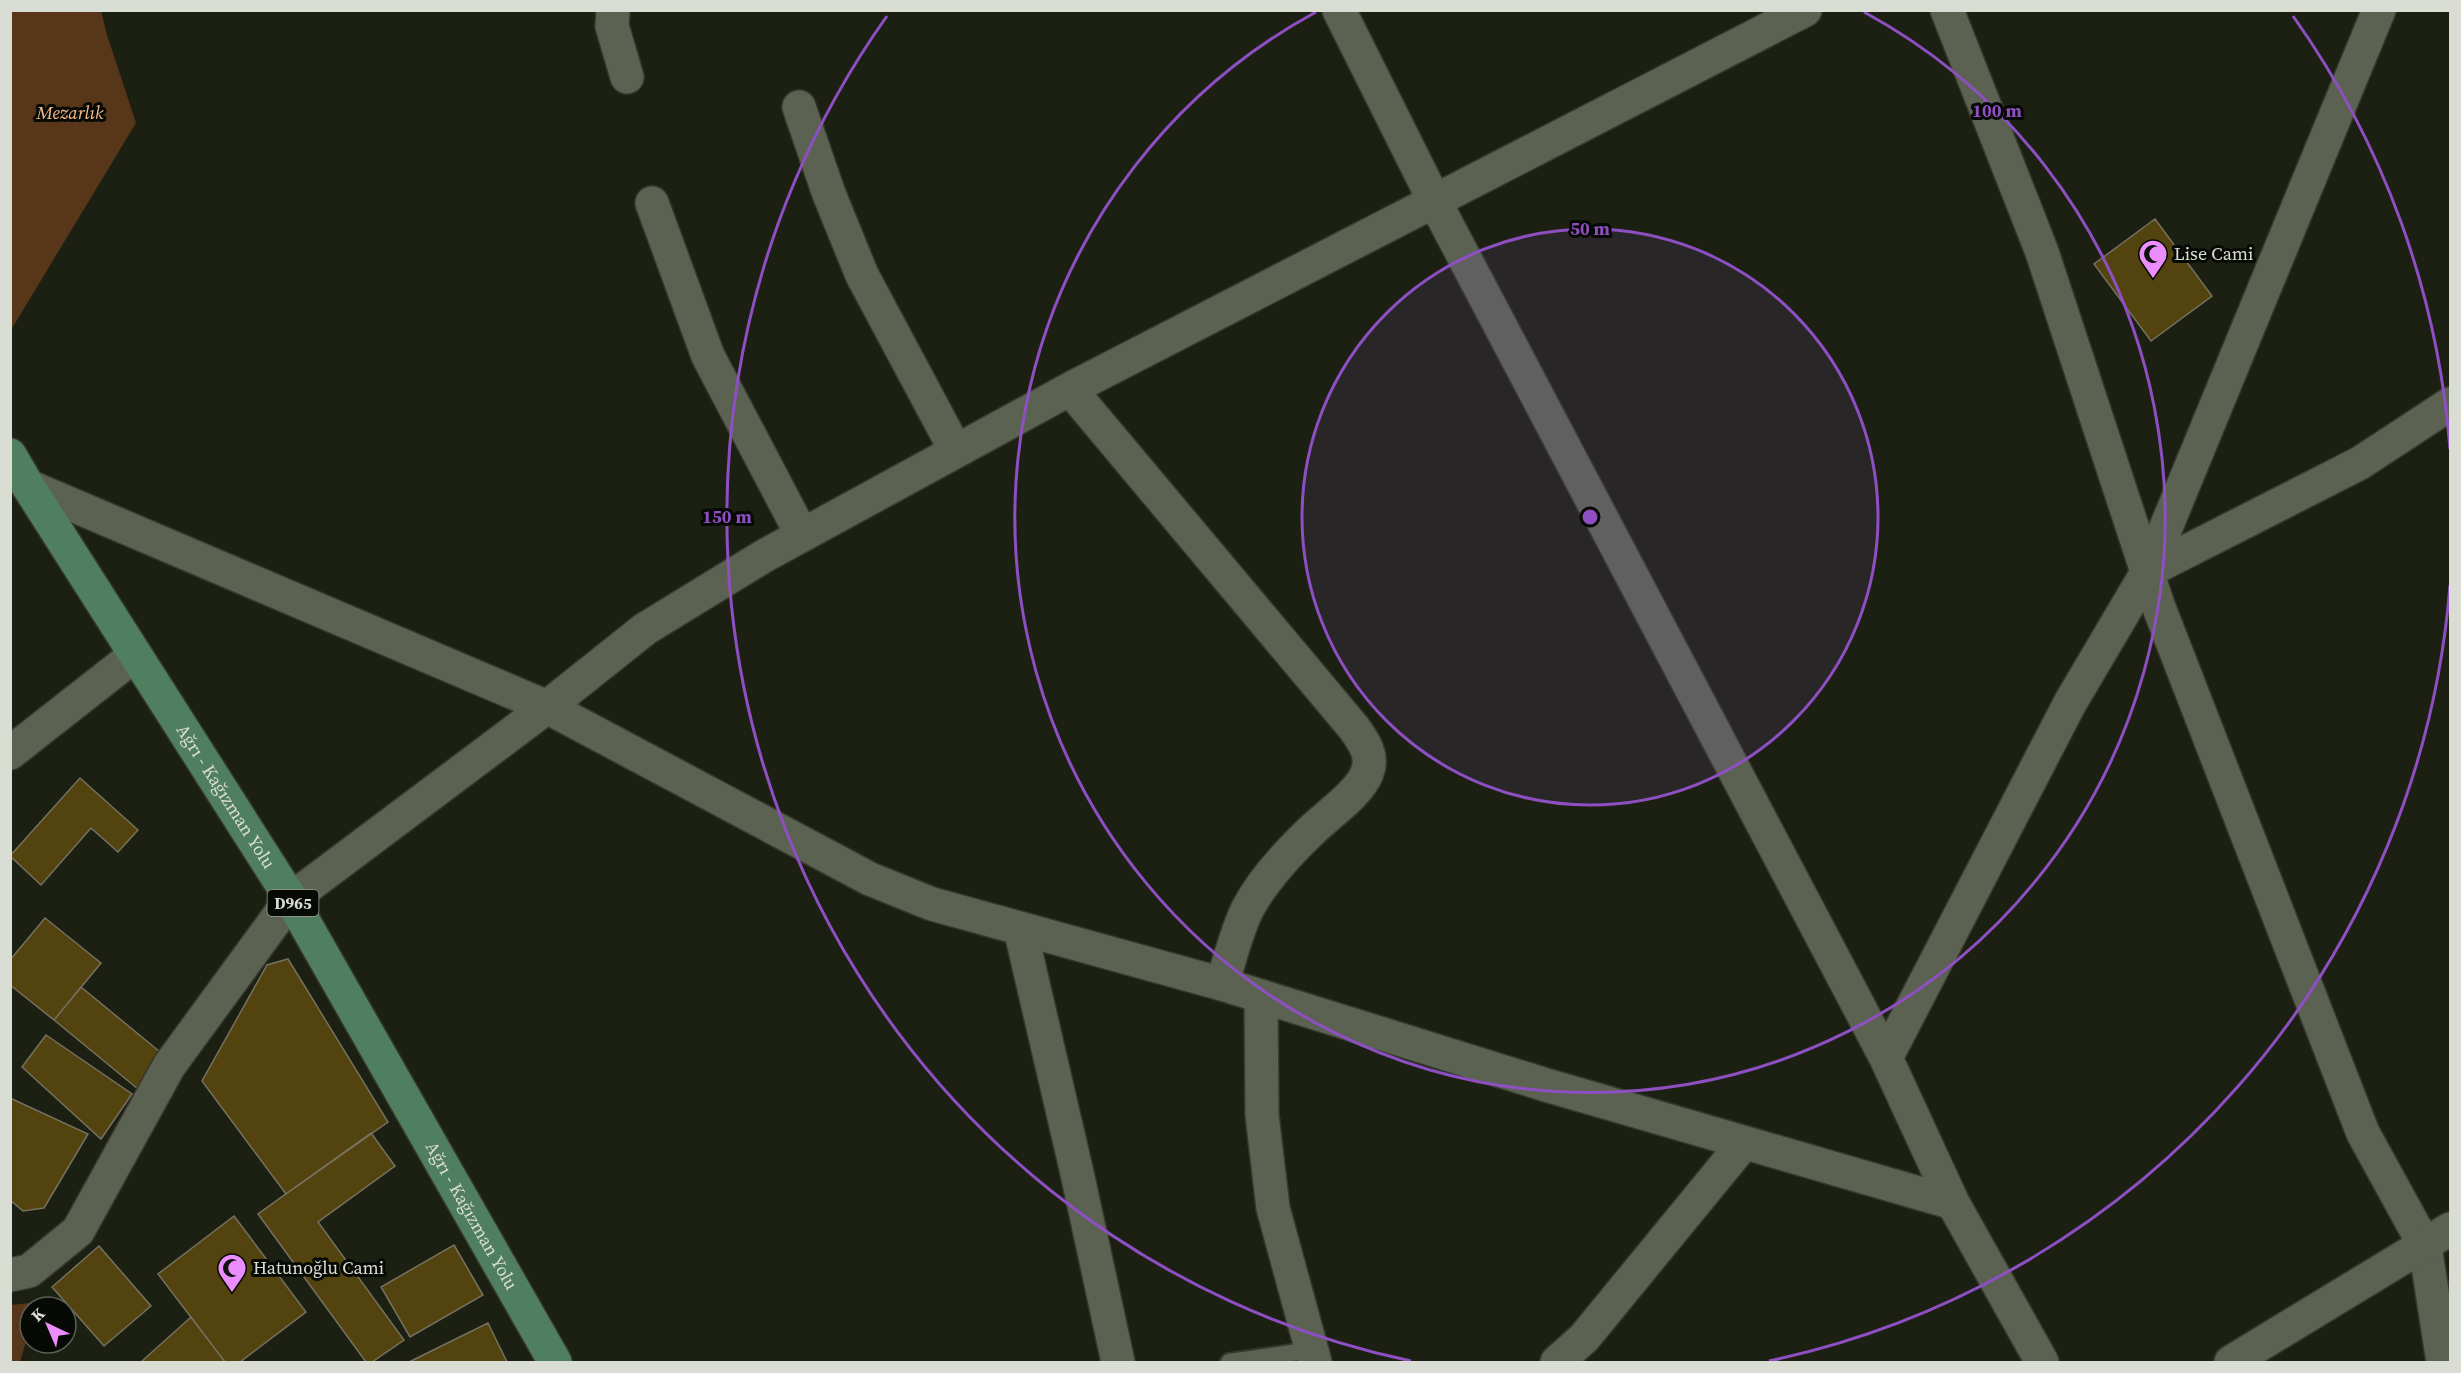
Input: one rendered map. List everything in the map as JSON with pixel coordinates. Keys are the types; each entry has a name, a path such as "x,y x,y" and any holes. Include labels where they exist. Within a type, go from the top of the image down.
{"main road":[{"name":"Ağrı - Kağızman Yolu","path":"10,455 291,899 555,1362"}],"street":[{"path":"613,10 612,26 627,77"},
{"path":"1339,10 1435,202 1886,1058 1953,1203 2042,1362"},
{"path":"10,1275 29,1270 78,1231 169,1066 291,899 547,707 645,629 802,535 1070,389 1805,10"},
{"path":"1947,10 2042,252 2158,606 2363,1133 2438,1237 2444,1362"},
{"path":"1886,1058 2065,713 2148,571 2379,10"},
{"path":"799,107 829,194 862,275 956,451"},
{"path":"652,203 708,356 802,535"},
{"path":"1070,389 1354,728 1363,740 1371,758 1367,774 1360,785 1309,832 1275,870 1248,910 1222,984"},
{"path":"2148,571 2360,463 2451,404"},
{"path":"28,486 547,707 870,879 932,904 1222,984 1743,1144 1953,1203"},
{"path":"10,753 135,655"},
{"path":"1020,928 1118,1362"},
{"path":"1261,996 1262,1115 1273,1208 1313,1356"},
{"path":"1557,1362 1584,1338 1743,1144"},
{"path":"2231,1362 2438,1237"}],"lane":[{"path":"1229,1362 1313,1356"}],"green space":[{"name":"Mezarlık","path":"11,10 101,11 136,123 11,330"},
{"path":"18,1304 18,1355 22,1355 20,1362 11,1362 11,1305"}],"building":[{"name":"Lise Cami","path":"2155,219 2212,296 2151,341 2094,264"},
{"path":"80,778 138,830 118,852 91,828 41,885 10,856"},
{"path":"45,918 101,963 54,1020 10,985 10,960"},
{"path":"288,959 388,1122 286,1194 202,1081 267,965"},
{"path":"81,987 165,1056 138,1089 54,1020"},
{"path":"46,1035 132,1094 101,1139 22,1067"},
{"path":"10,1098 88,1134 44,1208 23,1211 10,1200"},
{"path":"371,1133 395,1166 318,1222 404,1340 372,1362 366,1362 258,1214"},
{"name":"Hatunoğlu Cami","path":"234,1216 306,1312 240,1362 225,1362 158,1274"},
{"path":"454,1245 483,1295 410,1337 381,1287"},
{"path":"99,1246 151,1306 104,1346 78,1316 78,1295 59,1295 52,1287"},
{"path":"191,1317 225,1362 141,1362"},
{"path":"488,1323 507,1362 409,1362"}],"place":[{"name":"Lise Cami","path":"2153,280"},
{"name":"Hatunoğlu Cami","path":"232,1294"}]}
